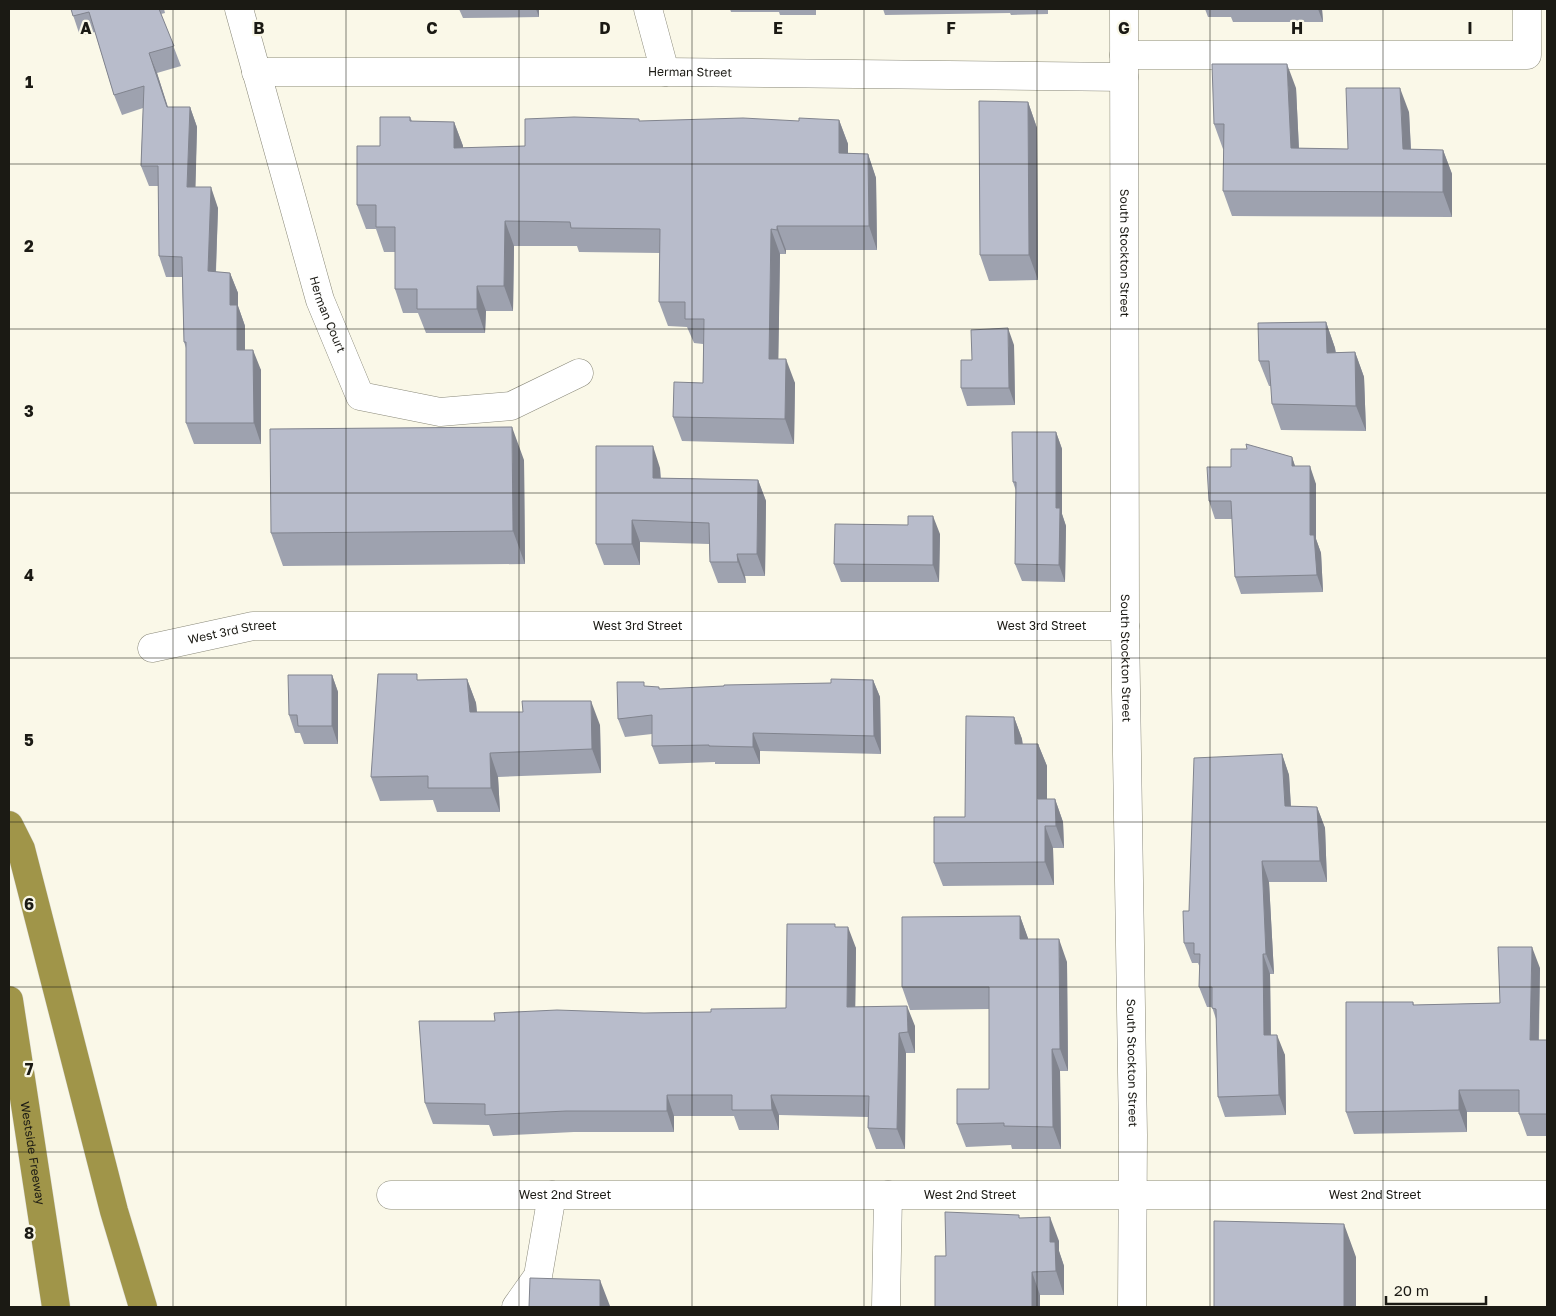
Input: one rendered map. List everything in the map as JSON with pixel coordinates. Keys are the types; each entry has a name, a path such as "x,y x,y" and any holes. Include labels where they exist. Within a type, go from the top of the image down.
{"highway":[{"path":"9,824 21,849 114,1211 144,1307"},
{"name":"Westside Freeway","path":"9,1000 56,1307"}],"street":[{"name":"Herman Court","path":"239,9 320,300 360,396 440,412 511,406 579,373"},
{"path":"648,9 665,72"},
{"name":"South Stockton Street","path":"1124,9 1125,626 1134,1135 1132,1307"},
{"name":"Herman Street","path":"256,72 665,72 1124,66 1527,54 1527,9"},
{"name":"West 3rd Street","path":"152,648 253,626 1125,626"},
{"name":"West 2nd Street","path":"391,1195 1547,1195"},
{"path":"516,1307 538,1276 552,1195"},
{"path":"886,1307 888,1195"}],"building":[{"path":"71,9 159,9 174,46 149,53 167,107 190,107 187,187 211,187 208,271 230,273 230,305 237,305 237,350 253,350 254,423 186,423 186,342 184,342 182,257 159,256 158,166 141,166 144,86 114,95 89,12 73,16"},
{"path":"1212,64 1287,64 1291,148 1348,149 1346,88 1400,88 1403,149 1443,150 1443,192 1223,191 1224,124 1214,124"},
{"path":"979,101 1028,102 1029,255 980,255"},
{"path":"380,117 410,117 410,121 454,122 454,148 525,146 525,119 574,117 639,119 639,121 743,118 799,121 799,118 839,120 839,153 868,154 869,226 777,226 777,230 771,229 769,359 786,359 785,419 673,417 674,382 703,383 704,319 685,319 685,302 659,302 660,229 571,228 570,222 505,221 504,286 477,286 477,309 417,309 417,289 395,289 395,227 376,227 376,205 357,205 357,146 380,146"},
{"path":"1326,322 1327,353 1355,352 1356,406 1272,404 1269,361 1259,361 1258,323"},
{"path":"1008,328 1009,388 961,388 961,360 972,360 971,330"},
{"path":"512,427 513,531 271,533 270,429"},
{"path":"1012,432 1056,432 1056,508 1060,508 1059,565 1015,564 1016,482 1013,482"},
{"path":"1246,444 1292,457 1292,466 1310,466 1310,535 1314,535 1317,575 1235,577 1231,501 1209,501 1207,467 1231,467 1231,449 1247,449"},
{"path":"596,446 653,446 653,478 758,480 757,554 737,554 738,562 710,562 709,523 632,520 632,544 596,544"},
{"path":"908,516 933,516 933,565 834,564 835,524 908,525"},
{"path":"378,674 417,674 417,680 467,679 470,712 523,712 522,701 591,701 592,749 490,753 491,788 428,788 428,776 371,777"},
{"path":"288,675 332,675 332,726 298,726 297,715 289,715"},
{"path":"831,679 873,680 874,736 753,733 753,747 709,745 652,746 652,715 618,719 617,682 644,682 644,686 659,687 659,689 724,685 831,683"},
{"path":"966,716 1014,717 1015,744 1038,744 1038,799 1055,799 1056,826 1045,826 1045,862 934,863 934,817 965,817"},
{"path":"1282,754 1285,806 1317,807 1320,861 1262,861 1266,954 1263,954 1264,1035 1277,1035 1279,1095 1218,1097 1216,1009 1212,1008 1212,987 1199,987 1200,954 1194,954 1194,943 1184,943 1183,911 1189,911 1194,758"},
{"path":"1020,916 1020,939 1059,939 1060,1049 1052,1049 1053,1127 1004,1126 1004,1123 957,1124 957,1089 989,1089 989,987 902,987 902,917"},
{"path":"787,924 835,924 835,927 848,927 847,1007 907,1006 908,1032 899,1033 897,1129 868,1128 869,1096 771,1095 772,1110 732,1110 732,1095 667,1095 667,1111 566,1111 485,1115 485,1104 425,1103 419,1021 495,1021 494,1013 557,1010 644,1013 711,1012 711,1009 786,1008"},
{"path":"1498,947 1532,947 1530,1040 1547,1040 1547,1114 1519,1114 1519,1090 1459,1090 1459,1110 1346,1112 1346,1002 1413,1002 1413,1005 1500,1003"},
{"path":"945,1212 1019,1215 1019,1218 1050,1217 1050,1242 1055,1242 1056,1271 1032,1272 1032,1307 935,1307 935,1256 946,1256"},
{"path":"1214,1221 1344,1224 1344,1307 1214,1307"},
{"path":"530,1278 600,1280 600,1307 529,1307"}]}
